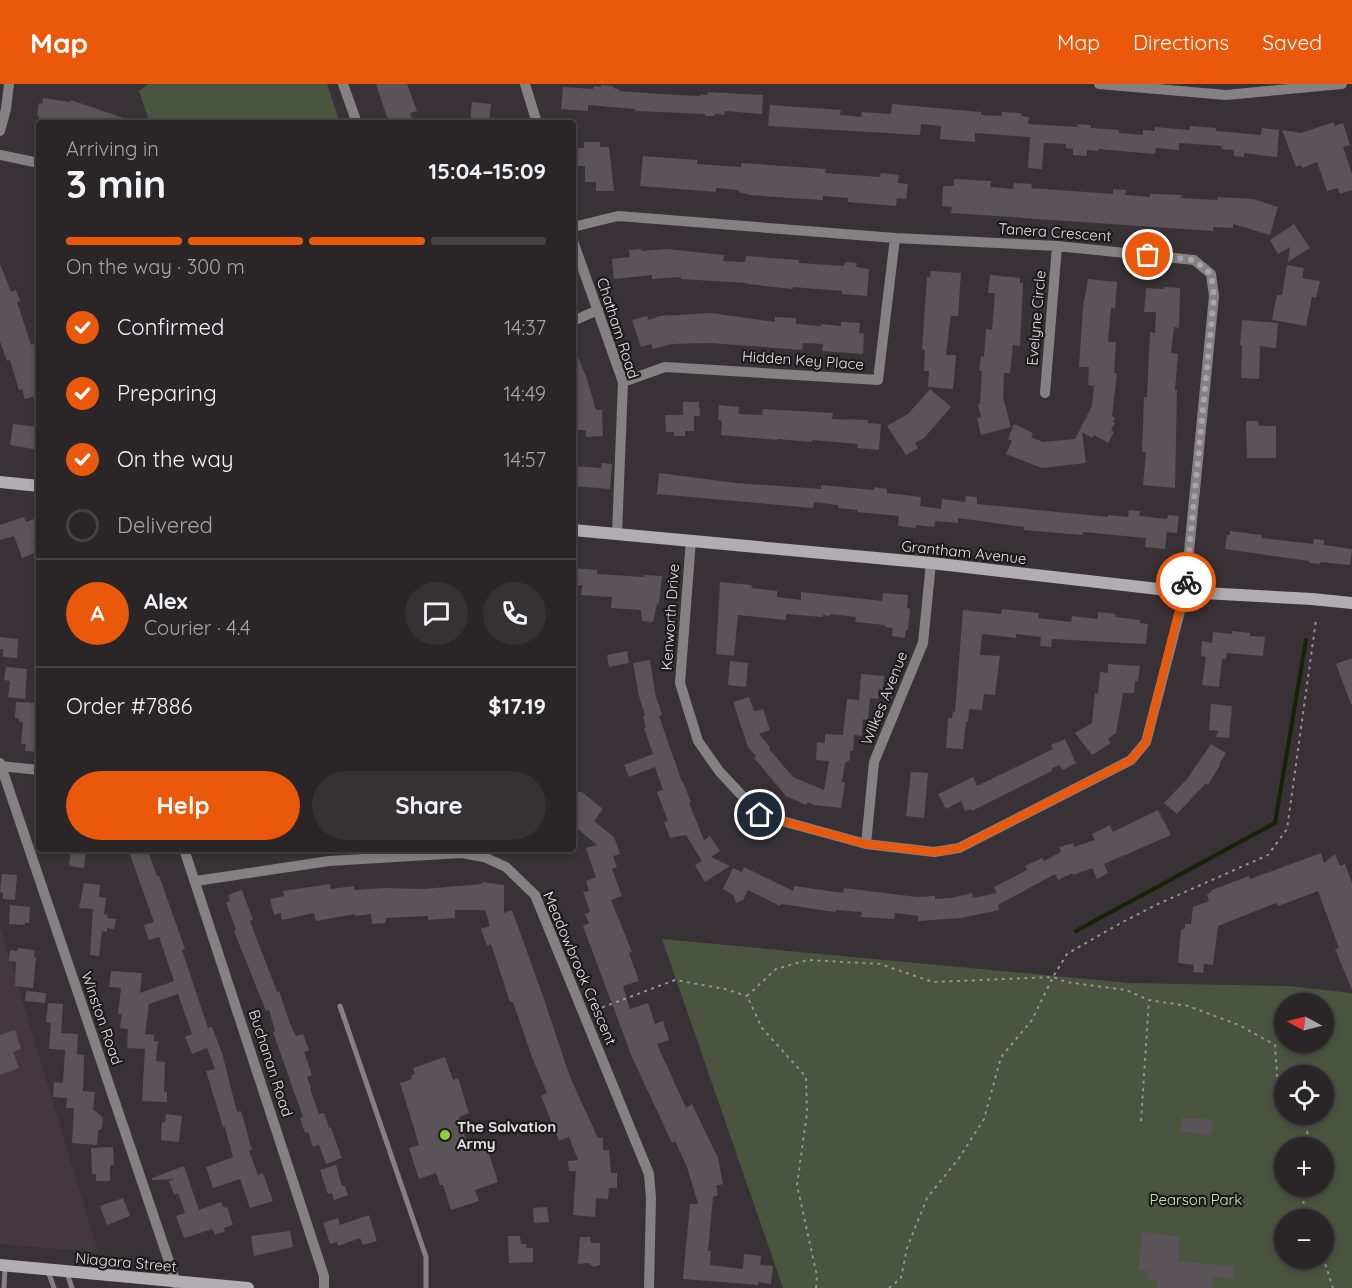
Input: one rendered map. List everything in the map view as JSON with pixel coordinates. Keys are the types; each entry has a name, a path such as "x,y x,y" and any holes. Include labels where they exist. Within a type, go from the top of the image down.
{"street":[{"path":"0,131 9,84"},
{"path":"344,84 356,120"},
{"path":"525,84 536,120"},
{"path":"1099,84 1226,95 1342,84"},
{"path":"0,155 36,162"},
{"name":"Tanera Crescent","path":"576,226 618,216 895,238 1057,246 1194,260 1211,274 1214,296 1185,592"},
{"name":"Hidden Key Place","path":"623,382 665,367 878,380 895,238"},
{"name":"Evelyne Circle","path":"1045,393 1057,246"},
{"name":"Chatham Road","path":"576,249 623,382 617,534"},
{"path":"576,320 598,310"},
{"path":"0,482 36,486"},
{"name":"Grantham Avenue","path":"576,530 931,563 1185,592 1352,603"},
{"name":"Kenworth Drive","path":"691,540 680,683 698,741 719,771 760,815 866,844 934,852 959,848 1131,760 1146,742 1185,592"},
{"name":"Wilkes Avenue","path":"866,844 874,762 923,643 931,563"},
{"path":"0,765 36,770"},
{"name":"Winston Road","path":"0,765 177,1285"},
{"name":"Buchanan Road","path":"185,852 324,1276 324,1288"},
{"path":"328,852 329,861"},
{"name":"Meadowbrook Crescent","path":"196,881 329,861 461,853 484,857 506,867 535,895 649,1174 651,1198 649,1288"},
{"name":"Niagara Street","path":"2,1265 177,1285 248,1288"}],"lane":[{"path":"340,1006 426,1257 426,1288"},
{"path":"2,1265 4,1288"},
{"path":"47,1269 54,1288"},
{"path":"67,1271 72,1288"}],"path":[{"path":"889,1288 901,1278 907,1248 927,1198 959,1158 984,1119 1001,1057 1032,1020 1067,954 1119,924 1268,855 1287,829 1316,620"},
{"path":"747,996 776,969 808,960 880,964 933,982 1053,977 1066,982 1125,990 1149,1000 1188,1006 1239,1025 1275,1045 1276,1065"},
{"path":"584,1014 675,980 725,989 747,996 762,1028 806,1077 807,1113 797,1185 817,1276 816,1288"},
{"path":"1141,1121 1149,1000"},
{"path":"1327,1269 1333,1288"}],"shaded area":[{"path":"0,927 98,1252 0,1244"}],"green space":[{"path":"148,84 327,84 339,120 149,120 139,91"},
{"name":"Pearson Park","path":"662,939 1129,983 1289,986 1352,993 1352,1288 783,1288"}],"building":[{"path":"376,84 407,84 417,111 410,113 413,120 388,120"},
{"path":"601,85 613,86 619,91 660,94 700,96 701,94 707,95 708,92 763,95 762,114 725,111 724,115 705,116 705,114 635,111 635,109 588,105 588,111 561,109 563,87 593,89 594,86 601,87"},
{"path":"43,98 70,102 71,100 129,120 38,120 39,103 42,104"},
{"path":"472,102 491,104 489,120 470,120"},
{"path":"892,104 981,112 981,115 1002,116 1002,112 1021,113 1021,116 1029,117 1028,124 1077,127 1078,124 1091,125 1091,128 1143,135 1143,130 1155,131 1155,127 1190,130 1190,126 1261,135 1262,128 1279,130 1277,157 1244,153 1244,157 1234,156 1234,150 1221,149 1222,146 1179,143 1179,150 1156,148 1155,154 1098,149 1098,151 1087,150 1087,156 1073,155 1073,149 1066,148 1066,144 1044,143 1042,169 1028,168 1030,137 975,133 975,142 940,139 941,126 921,124 920,135 768,126 770,105 841,110 840,115 861,117 862,112 891,114"},
{"path":"1331,123 1335,126 1343,123 1350,145 1343,147 1352,174 1352,190 1340,194 1338,188 1327,191 1317,162 1302,168 1301,165 1296,167 1282,130 1301,133"},
{"path":"584,142 600,142 600,147 609,147 614,191 596,191 596,182 585,182 585,166 578,166 577,148 584,148"},
{"path":"643,156 697,160 697,164 741,167 741,163 826,169 825,173 880,177 881,173 899,175 898,183 908,184 906,199 897,198 896,206 848,202 848,198 823,196 823,200 750,195 739,192 739,190 716,188 716,192 640,186"},
{"path":"954,179 991,181 990,187 1013,189 1014,183 1032,184 1031,188 1113,194 1113,189 1126,190 1125,195 1150,197 1150,194 1182,195 1181,198 1217,200 1218,197 1253,199 1278,207 1270,235 1233,224 1233,228 1213,227 1213,231 951,213 952,207 942,206 943,186 954,186"},
{"path":"1294,224 1310,248 1288,262 1290,247 1278,254 1270,240"},
{"path":"641,249 642,251 667,249 724,255 723,261 745,262 746,256 844,266 845,262 857,263 856,267 869,269 867,296 842,294 842,291 793,287 793,289 747,283 681,279 681,277 652,279 652,275 614,279 612,259 630,257 629,250"},
{"path":"0,264 11,292 16,290 20,301 17,302 31,345 36,343 36,396 25,399 22,389 19,390 10,360 7,361 0,341"},
{"path":"1287,265 1304,268 1302,278 1320,281 1316,298 1312,297 1306,326 1272,320 1277,295 1282,295"},
{"path":"931,271 961,273 958,316 951,316 946,355 956,355 953,389 928,387 929,371 924,371 925,350 922,349 927,277 930,277"},
{"path":"990,275 1020,278 1020,283 1023,283 1020,346 1013,345 1010,373 1004,373 1003,397 1011,427 981,435 977,418 981,417 978,404 980,404 982,371 979,371 981,356 984,357 986,329 992,330 995,293 988,293"},
{"path":"1088,279 1117,282 1115,308 1111,308 1108,342 1116,342 1114,373 1117,373 1112,416 1115,418 1113,422 1115,423 1111,430 1114,432 1108,443 1094,435 1092,438 1082,432 1086,463 1042,468 1006,454 1012,441 1008,439 1014,424 1033,433 1031,437 1043,442 1075,439 1092,406 1094,386 1088,385 1089,367 1079,367 1083,307"},
{"path":"1164,287 1180,288 1179,328 1174,327 1171,353 1178,354 1175,390 1177,390 1175,488 1143,485 1146,452 1142,452 1144,397 1147,397 1150,332 1155,333 1156,312 1144,312 1146,288 1164,289"},
{"path":"711,313 775,322 775,317 796,318 796,324 821,326 821,324 841,326 841,322 860,323 859,333 864,334 863,354 822,351 823,344 803,343 802,350 710,343 672,344 653,349 651,344 641,347 632,320 647,316 648,320 660,316"},
{"path":"1242,320 1278,323 1276,348 1260,346 1259,379 1241,378"},
{"path":"576,352 596,410 602,410 603,436 586,437 586,430 576,430"},
{"path":"930,389 951,407 924,438 915,443 918,448 906,455 887,426 908,414"},
{"path":"683,402 699,402 700,416 694,416 694,431 685,431 685,436 674,436 674,432 666,432 665,415 683,415"},
{"path":"719,405 739,407 738,414 762,415 763,409 833,413 832,419 868,420 868,423 881,424 879,450 857,448 858,444 721,435 722,421 718,420"},
{"path":"1246,421 1258,421 1259,426 1276,426 1276,458 1247,458"},
{"path":"13,424 36,427 36,449 10,445"},
{"path":"602,463 612,464 610,489 576,486 576,466 601,468"},
{"path":"659,473 736,483 821,489 821,485 874,490 874,487 887,489 887,493 921,497 920,506 941,509 942,499 965,502 966,496 977,497 977,504 1108,517 1108,515 1128,517 1129,510 1140,511 1139,516 1167,519 1168,515 1179,516 1177,533 1167,532 1165,549 1145,547 1146,538 1083,532 1082,535 1024,530 1024,527 958,518 958,523 935,521 934,527 898,526 899,516 857,512 858,510 838,508 838,505 814,502 813,508 657,494"},
{"path":"24,517 26,522 36,518 36,540 33,541 36,552 22,558 14,536 0,540 0,525"},
{"path":"1230,531 1262,535 1261,538 1313,544 1314,539 1324,540 1324,545 1352,549 1350,565 1309,563 1309,561 1225,549 1227,535 1230,535"},
{"path":"576,568 597,570 597,574 662,576 659,604 657,603 653,622 642,621 641,610 611,608 612,597 581,595 582,585 576,586"},
{"path":"720,582 752,585 751,588 777,591 777,597 801,600 801,592 882,601 883,593 908,595 907,608 910,609 908,630 906,630 905,638 892,636 893,628 885,627 885,625 855,622 856,617 830,614 830,616 823,615 822,617 786,614 786,620 738,615 734,656 716,654"},
{"path":"1002,609 1039,613 1038,618 1071,622 1072,616 1098,619 1098,612 1116,614 1115,617 1140,620 1140,623 1148,624 1146,644 1052,639 1051,647 1040,646 1041,637 1016,634 1016,638 982,634 980,655 1000,656 995,695 984,694 982,710 969,709 963,749 946,748 948,718 952,718 953,711 955,712 963,610 1001,614"},
{"path":"1232,631 1265,637 1263,656 1227,653 1226,659 1222,659 1219,687 1202,685 1206,657 1201,656 1202,641 1212,643 1213,632 1232,634"},
{"path":"0,637 18,639 17,658 3,657"},
{"path":"627,651 629,663 609,667 607,655"},
{"path":"1352,658 1352,704 1351,704 1336,664"},
{"path":"650,660 655,693 662,715 659,716 691,802 689,803 704,840 710,836 720,851 711,857 730,866 705,882 695,865 702,861 686,835 670,838 664,822 668,821 657,792 663,790 655,767 629,777 624,765 653,754 644,728 646,727 643,716 645,715 633,663"},
{"path":"730,661 748,663 746,687 728,685"},
{"path":"1108,664 1140,666 1138,681 1135,681 1134,693 1123,693 1116,733 1108,739 1111,743 1092,755 1075,733 1092,723 1100,672 1108,673"},
{"path":"6,667 27,669 25,699 8,697 10,681 4,680"},
{"path":"861,674 884,676 883,690 879,689 878,699 870,698 868,720 863,719 862,736 854,735 853,751 850,751 850,760 845,763 841,808 814,805 808,802 806,805 786,796 754,758 756,756 748,747 733,702 749,697 754,711 763,709 770,730 759,734 770,747 769,749 793,777 824,790 829,761 816,760 817,742 825,743 825,734 843,735 847,699 859,700"},
{"path":"16,702 36,703 36,752 25,751 26,744 21,744 23,722 15,718"},
{"path":"1211,704 1232,706 1229,738 1215,737 1219,731 1209,730"},
{"path":"1065,739 1076,763 1063,770 1059,765 1052,768 1052,771 972,811 971,809 965,811 961,801 946,809 938,794 973,777 977,786 1053,749 1051,745"},
{"path":"1211,744 1226,753 1208,785 1206,783 1177,814 1164,803 1187,779"},
{"path":"911,772 928,773 924,818 906,816"},
{"path":"576,792 582,792 603,809 594,821 614,837 620,854 613,856 617,867 612,869 622,896 611,900 632,952 629,953 639,981 623,986 630,1009 648,1003 655,1024 663,1021 669,1040 657,1044 686,1108 692,1104 718,1158 723,1184 716,1186 718,1195 713,1197 708,1251 711,1251 710,1265 743,1269 744,1254 761,1256 760,1265 773,1266 771,1284 683,1279 690,1204 698,1204 687,1167 675,1141 672,1143 632,1057 583,926 589,923 585,914 590,912 583,892 589,891 586,881 596,877 586,848 597,845 576,828"},
{"path":"1158,810 1171,835 1104,864 1108,873 1097,879 1092,868 1058,880 1055,874 998,905 999,910 961,918 918,921 918,916 895,913 894,919 861,917 862,912 836,910 835,912 781,904 780,906 748,890 743,900 736,903 733,895 723,889 733,868 742,872 744,867 793,891 794,886 843,893 844,888 917,897 935,896 935,899 972,893 973,898 997,893 994,887 1027,870 1025,866 1042,858 1044,861 1061,852 1059,847 1073,843 1074,847 1095,840 1092,834 1110,825 1113,832"},
{"path":"71,852 86,852 84,868 69,866"},
{"path":"129,852 148,852 157,876 159,876 185,949 182,950 208,1028 212,1027 222,1053 237,1112 241,1111 252,1150 249,1151 258,1175 263,1173 273,1201 250,1208 240,1179 213,1188 206,1167 233,1157 206,1071 215,1069 207,1048 192,1054 185,1037 192,1034 178,994 149,1004 145,1034 154,1035 154,1041 158,1041 156,1061 165,1062 164,1092 167,1092 167,1102 142,1101 145,1049 127,1048 128,1029 120,1028 122,1014 118,1014 121,988 109,987 111,971 142,973 140,993 174,981 159,937 149,940 145,929 144,925 154,922"},
{"path":"1321,853 1324,863 1335,854 1340,866 1345,864 1352,883 1352,990 1335,949 1339,948 1318,891 1278,906 1276,903 1218,926 1213,965 1204,964 1203,973 1193,972 1194,965 1178,963 1181,930 1185,928 1185,924 1191,924 1193,907 1209,901 1207,895 1212,890"},
{"path":"2,874 17,875 15,900 3,899 3,893 0,892"},
{"path":"482,882 504,885 504,913 512,910 570,1077 598,1138 603,1138 603,1150 609,1150 611,1173 617,1173 617,1188 609,1188 608,1199 596,1198 595,1217 573,1215 576,1171 569,1171 568,1161 578,1160 569,1137 559,1141 541,1096 547,1093 513,1002 510,1002 491,944 487,946 481,929 490,926 485,910 455,910 455,918 428,920 428,916 386,918 386,923 372,924 371,914 355,916 355,914 316,921 314,913 282,920 281,913 274,915 270,899 284,896 283,891 330,884 331,889 354,886 354,890 423,889 482,884"},
{"path":"84,883 100,885 99,897 106,898 104,914 108,915 107,918 116,919 114,929 107,928 107,932 102,931 99,956 90,955 93,909 79,908"},
{"path":"242,890 253,920 250,921 291,1026 296,1036 303,1034 309,1050 304,1052 312,1075 307,1077 310,1089 319,1114 324,1113 329,1128 331,1128 342,1158 326,1164 319,1145 313,1147 308,1132 305,1133 300,1118 303,1117 273,1032 275,1031 269,1010 266,1011 234,931 236,930 226,903 230,901 228,895"},
{"path":"10,905 30,907 29,923 9,924"},
{"path":"18,948 35,950 33,988 15,986 16,962 9,961 10,950 17,951"},
{"path":"26,991 46,993 45,1003 25,1001"},
{"path":"48,1003 63,1004 61,1033 78,1034 77,1054 84,1055 83,1091 95,1092 93,1109 103,1118 102,1128 98,1131 97,1145 72,1143 74,1108 66,1108 67,1098 53,1097 54,1082 63,1083 65,1050 49,1049 51,1023 46,1022"},
{"path":"15,1030 21,1049 13,1052 19,1068 0,1075 0,1035"},
{"name":"The Salvation Army","path":"445,1057 453,1080 458,1078 469,1113 459,1117 466,1140 470,1139 471,1142 484,1138 498,1182 475,1190 479,1201 451,1210 443,1185 440,1185 436,1173 419,1179 409,1148 419,1145 400,1083 412,1079 411,1076 415,1074 413,1068"},
{"path":"166,1114 182,1116 179,1142 161,1140 162,1122 165,1123"},
{"path":"1182,1117 1213,1120 1211,1135 1180,1132"},
{"path":"113,1147 114,1165 110,1165 110,1181 96,1181 96,1174 92,1174 91,1148"},
{"path":"336,1165 342,1186 345,1186 348,1195 334,1200 332,1193 328,1194 320,1170"},
{"path":"184,1166 199,1210 221,1202 224,1208 227,1207 233,1225 224,1228 225,1231 215,1235 212,1229 184,1238 176,1216 185,1213 178,1193 174,1195 169,1181 175,1179 152,1180 152,1178"},
{"path":"123,1198 130,1216 107,1225 100,1206"},
{"path":"547,1207 549,1222 534,1223 533,1208"},
{"path":"369,1215 377,1241 363,1245 360,1238 338,1246 337,1242 330,1244 323,1223 338,1218 340,1225"},
{"path":"290,1231 293,1247 254,1256 251,1236"},
{"path":"1142,1232 1180,1236 1178,1261 1234,1266 1233,1279 1213,1277 1212,1288 1156,1288 1157,1280 1147,1279 1148,1271 1138,1270"},
{"path":"508,1236 520,1236 521,1244 526,1244 526,1248 533,1248 533,1262 509,1263"},
{"path":"580,1237 590,1237 591,1243 600,1243 600,1265 594,1267 588,1263 578,1264"}],"waterway":[{"path":"1076,931 1275,823 1306,640"}],"way so far":[{"path":"1148,255 1194,260 1211,274 1214,296 1186,582"}],"place":[{"name":"The Salvation Army","path":"445,1135"}],"route":[{"path":"760,815 866,844 934,852 959,848 1131,760 1146,742 1186,582"}]}
